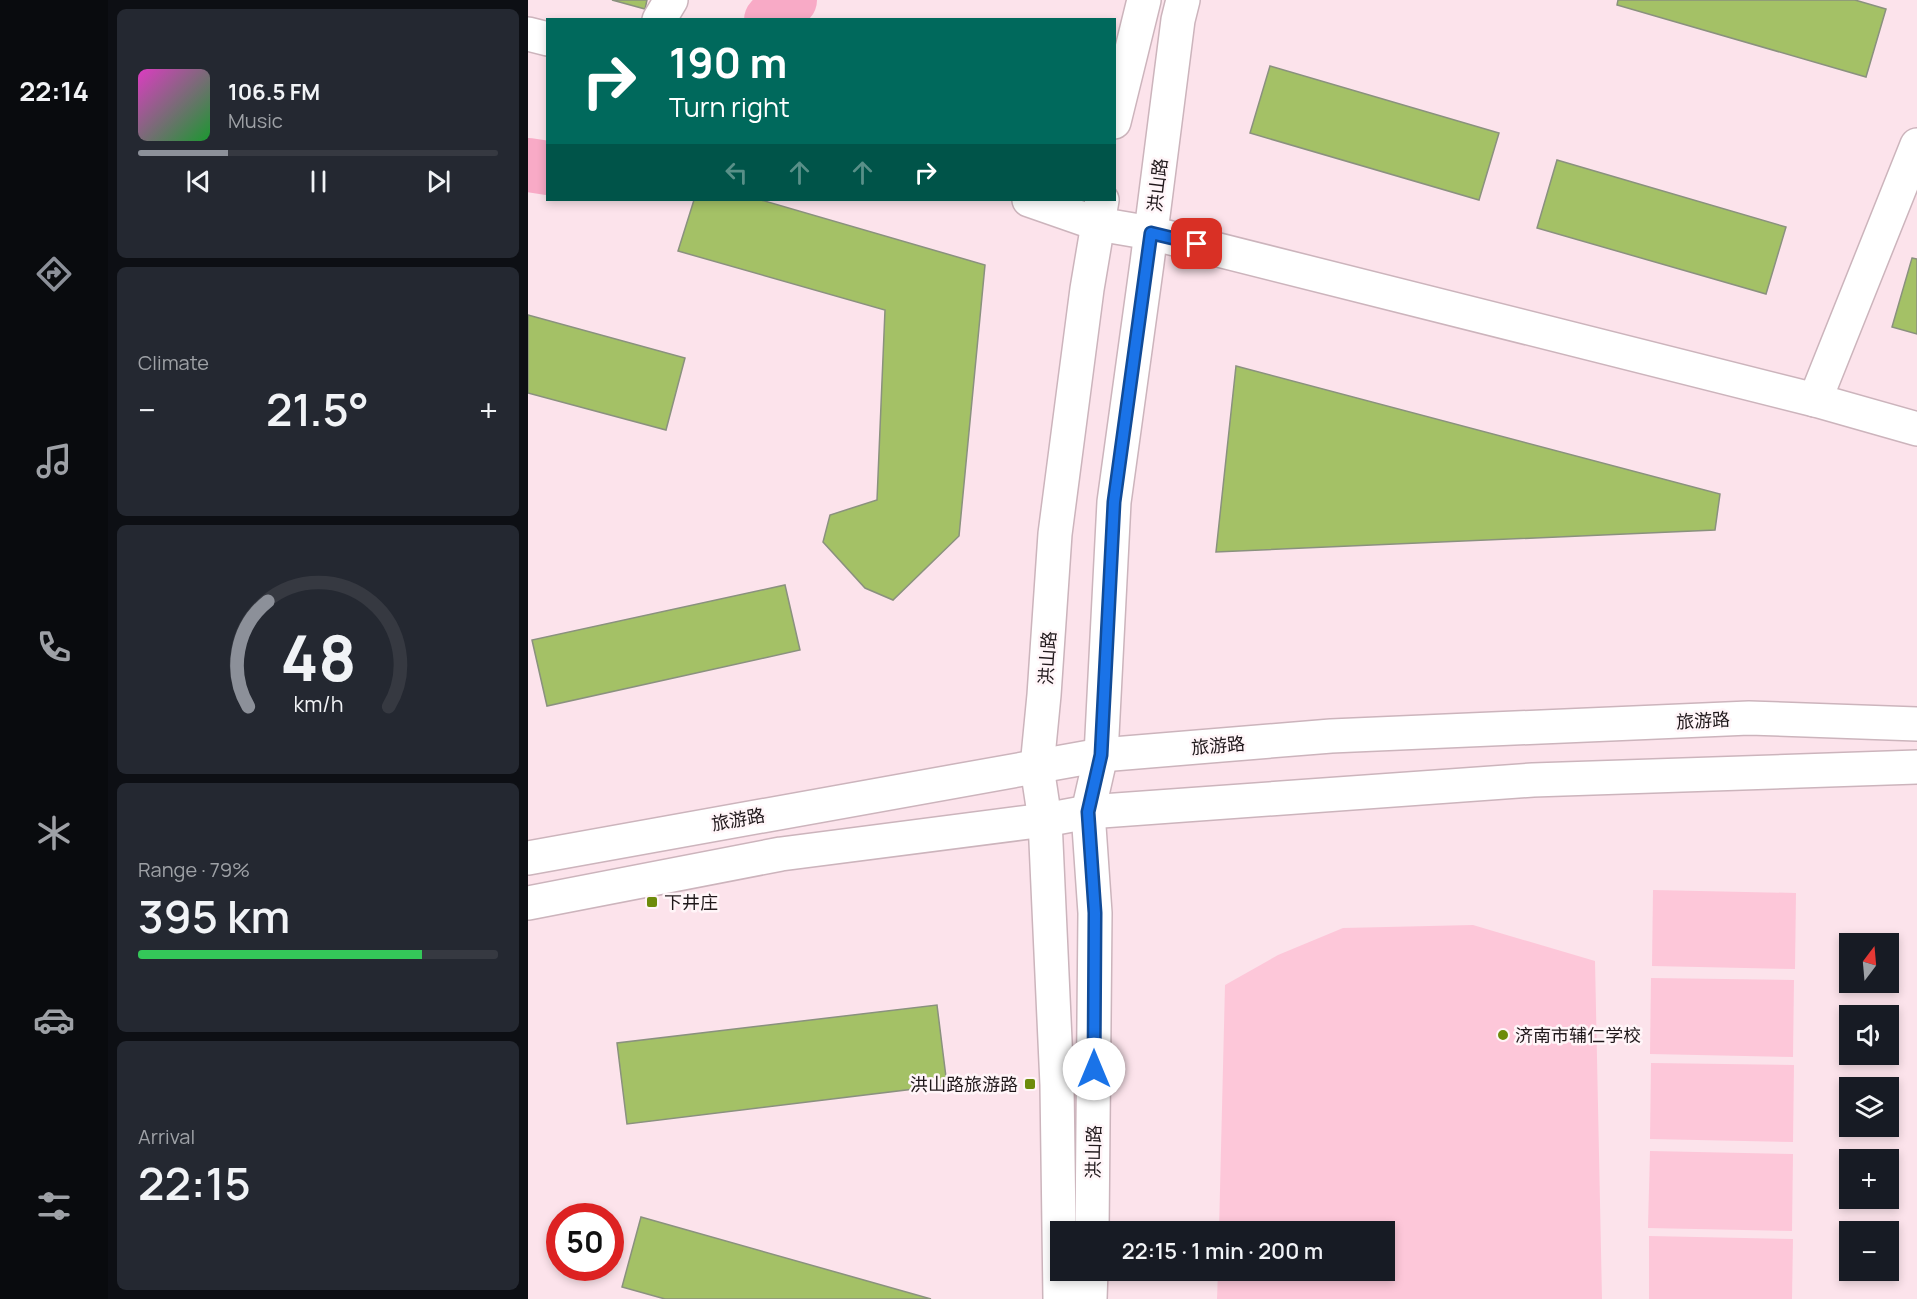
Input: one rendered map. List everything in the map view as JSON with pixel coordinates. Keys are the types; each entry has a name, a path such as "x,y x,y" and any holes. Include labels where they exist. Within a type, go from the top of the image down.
{"main road":[{"path":"660,18 671,0"},
{"path":"1116,114 1144,0"},
{"name":"洪山路","path":"1092,1221 1095,913 1088,812 1101,755 1114,502 1178,20 1183,0"},
{"path":"528,34 546,38"},
{"path":"1815,400 1917,145"},
{"path":"1035,201 1100,212 1151,233 1815,400 1917,429"},
{"name":"洪山路","path":"1060,1299 1058,1103 1045,820 1037,767 1055,534 1087,290 1100,212"},
{"name":"旅游路","path":"528,858 1101,755 1331,736 1749,718 1917,724"},
{"path":"528,903 781,854 1045,820 1088,812 1533,780 1917,767"},
{"path":"1090,1299 1091,1281"}],"shaded area":[{"path":"1653,890 1796,893 1795,969 1652,966"},
{"path":"1473,925 1595,961 1602,1299 1217,1299 1218,1281 1395,1281 1395,1221 1219,1221 1225,985 1278,955 1343,928"},
{"path":"1651,978 1794,980 1793,1057 1650,1054"},
{"path":"1651,1063 1794,1065 1793,1142 1650,1139"},
{"path":"1650,1151 1793,1154 1792,1231 1648,1228"},
{"path":"1649,1236 1793,1239 1792,1299 1649,1299"}],"building":[{"path":"612,0 647,0 645,9"},
{"path":"1618,0 1855,0 1886,9 1866,77 1617,5"},
{"path":"1270,66 1499,133 1479,200 1250,133"},
{"path":"1557,160 1786,227 1766,294 1537,228"},
{"path":"694,201 764,201 985,265 959,536 893,600 865,588 823,542 830,515 877,500 885,310 678,251"},
{"path":"1912,258 1917,259 1917,334 1892,327"},
{"path":"528,315 685,358 666,430 528,393"},
{"path":"1236,366 1720,494 1715,530 1216,552"},
{"path":"785,585 800,650 547,706 532,640"},
{"path":"937,1005 947,1085 627,1124 617,1043"},
{"path":"641,1217 931,1299 665,1299 622,1287"}],"waterway":[{"path":"773,18 790,0"},
{"path":"528,165 546,168"}],"place":[{"name":"下井庄","path":"652,902"},
{"name":"济南市辅仁学校","path":"1503,1035"},
{"name":"洪山路旅游路","path":"1030,1084"}],"route":[{"path":"1094,1069 1095,913 1088,812 1101,755 1114,502 1151,233 1197,244"}]}
